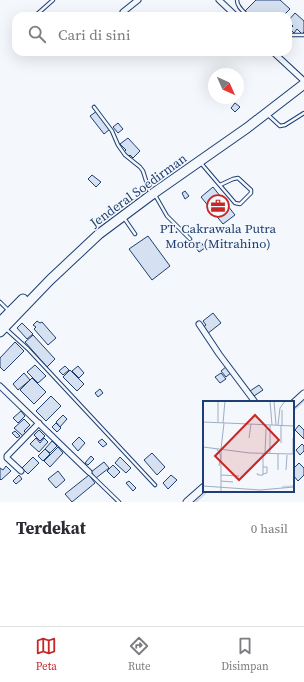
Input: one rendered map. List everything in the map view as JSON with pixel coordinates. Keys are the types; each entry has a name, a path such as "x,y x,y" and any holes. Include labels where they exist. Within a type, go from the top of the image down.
{"highway":[{"name":"Jenderal Soedirman","path":"1,327 82,249 152,191 200,162 267,113 303,84"},
{"name":"Jenderal Soedirman","path":"1,327 10,312 95,230 152,191 225,137 303,84"}],"street":[{"path":"123,12 138,0"},
{"path":"219,0 232,12"},
{"path":"277,56 303,84"},
{"path":"199,324 219,354 254,401"},
{"path":"0,386 89,472"},
{"path":"294,403 304,394"},
{"path":"21,471 7,458 7,456 38,424"},
{"path":"187,502 203,488"}],"lane":[{"path":"40,12 53,0"},
{"path":"237,0 237,4 244,12"},
{"path":"292,34 304,35"},
{"path":"94,107 112,131 118,145 125,155 143,171 152,191 167,216 190,239"},
{"path":"267,113 280,126 285,125 304,113"},
{"path":"200,162 220,185 238,204 240,204 251,193 251,190 238,178 220,185"},
{"path":"122,216 135,234"},
{"path":"0,302 10,312"},
{"path":"1,327 28,349 154,485"},
{"path":"89,472 119,502"}],"building":[{"path":"256,0 280,0 290,9 287,12 245,11"},
{"path":"295,13 304,21 304,32 302,34 297,29 294,33 292,31 292,16"},
{"path":"234,104 240,107 235,112 231,108"},
{"path":"97,111 110,129 104,134 90,116"},
{"path":"118,123 123,129 118,133 113,127"},
{"path":"128,138 140,151 133,158 130,155 128,157 124,152 126,150 120,144"},
{"path":"92,175 101,182 96,187 88,179"},
{"name":"PT. Cakrawala Putra Motor (Mitrahino)","path":"213,187 235,215 223,224 201,197"},
{"path":"185,191 189,196 185,199 182,193"},
{"path":"148,236 170,266 152,280 129,249"},
{"path":"200,241 205,248 199,252 194,245"},
{"path":"213,313 221,323 207,334 202,328 206,325 203,321"},
{"path":"37,321 40,323 42,322 56,338 48,345 34,329 36,327 33,325"},
{"path":"22,323 33,334 27,339 17,328"},
{"path":"33,335 55,359 47,367 25,342"},
{"path":"15,342 24,351 4,371 0,367 0,358"},
{"path":"35,365 46,376 38,383 27,372"},
{"path":"65,366 69,370 63,375 59,371"},
{"path":"78,366 84,373 79,378 72,371"},
{"path":"227,366 232,372 226,377 221,371"},
{"path":"70,370 84,384 77,391 63,377"},
{"path":"24,373 30,380 18,390 13,384"},
{"path":"221,373 226,379 220,383 215,377"},
{"path":"32,378 46,392 34,404 20,390"},
{"path":"259,385 263,390 254,396 250,391"},
{"path":"100,389 103,393 98,397 95,393"},
{"path":"51,396 61,406 46,421 36,411"},
{"path":"21,411 25,416 18,423 13,418"},
{"path":"63,415 67,419 60,427 56,422"},
{"path":"24,419 30,425 24,431 26,433 23,436 14,428"},
{"path":"56,423 61,428 57,432 52,427"},
{"path":"299,425 304,430 304,439 295,430"},
{"path":"39,430 45,436 40,441 34,435"},
{"path":"15,431 20,436 17,438 12,433"},
{"path":"79,437 85,443 78,451 72,444"},
{"path":"36,438 40,443 44,438 48,442 39,452 30,444"},
{"path":"102,439 107,444 103,447 98,442"},
{"path":"52,441 57,446 50,453 45,449"},
{"path":"302,444 304,446 304,451 300,455 296,450"},
{"path":"58,447 63,453 50,467 44,461"},
{"path":"45,449 50,454 43,461 38,456"},
{"path":"152,453 165,467 157,475 144,460"},
{"path":"91,456 94,459 88,465 85,463"},
{"path":"33,457 39,463 28,474 22,468"},
{"path":"120,457 131,468 126,473 115,463"},
{"path":"104,462 109,468 96,478 91,472"},
{"path":"299,463 304,468 304,475 298,481 294,476 294,468"},
{"path":"113,465 120,472 114,478 107,471"},
{"path":"6,466 11,471 1,480 0,468 3,470"},
{"path":"58,471 65,480 56,488 48,479"},
{"path":"19,475 22,479 16,484 13,481"},
{"path":"89,475 95,483 72,502 65,494"},
{"path":"171,475 177,480 168,489 163,483"},
{"path":"129,481 136,488 133,491 126,483"}],"waterway":[{"path":"294,410 304,401"},
{"path":"196,502 207,492"}],"place":[{"name":"PT. Cakrawala Putra Motor (Mitrahino)","path":"218,206"}]}
